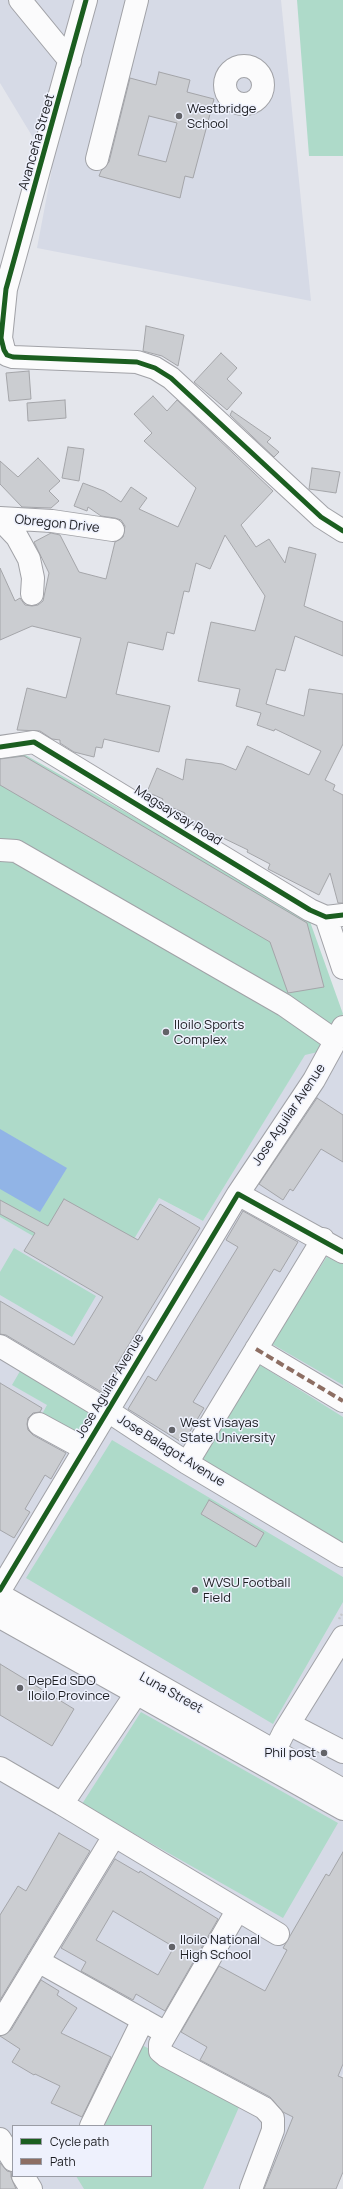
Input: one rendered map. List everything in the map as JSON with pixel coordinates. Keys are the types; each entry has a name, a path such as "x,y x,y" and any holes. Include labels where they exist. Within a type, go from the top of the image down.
{"street":[{"path":"20,0 70,61"},
{"name":"Avanceña Street","path":"86,0 3,294 0,338 7,355 42,359 137,362 155,368 171,378 321,517 343,531"},
{"path":"97,160 137,0"},
{"path":"0,519 17,537 29,559 33,578 32,594"},
{"name":"Obregon Drive","path":"0,519 52,521 113,530"},
{"name":"Magsaysay Road","path":"0,746 34,742 310,910 334,916"},
{"path":"0,850 16,851 284,1005 327,1035 338,1039"},
{"path":"334,916 343,968"},
{"name":"Jose Aguilar Avenue","path":"0,1590 238,1194 338,1039"},
{"path":"238,1194 323,1239 343,1252"},
{"path":"187,1462 323,1239"},
{"name":"Jose Balagot Avenue","path":"0,1346 108,1411 187,1462 343,1556"},
{"path":"256,1349 343,1400"},
{"path":"38,1424 85,1450"},
{"name":"Luna Street","path":"0,1595 141,1686"},
{"name":"Luna Street","path":"0,1618 141,1686 270,1758 343,1790"},
{"path":"270,1758 289,1724 343,1637"},
{"path":"62,1804 141,1686"},
{"path":"289,1724 343,1752"},
{"name":"Luna Street","path":"270,1758 343,1809"},
{"path":"0,1768 62,1804 237,1911 278,1934"},
{"path":"0,2024 114,1836"},
{"path":"237,1911 166,2033 160,2044 160,2051 166,2056 264,2108 273,2118 273,2130 251,2189"},
{"path":"38,1961 166,2033"},
{"path":"91,2125 143,2020"},
{"path":"0,2139 12,2158"},
{"path":"24,2177 31,2189"}],"shaded area":[{"name":"Westbridge School","path":"0,0 281,0 311,301 37,248 52,169 0,83"},
{"name":"West Visayas State University","path":"343,1046 343,1784 0,1581 0,1217 109,1279 159,1198 203,1221 305,1054"},
{"name":"Iloilo National High School","path":"0,1629 343,1821 343,2073 295,2189 0,2189"}],"green space":[{"path":"297,0 343,0 343,156 309,156"},
{"name":"Iloilo Sports Complex","path":"15,749 308,916 343,1014 322,1051 305,1055 203,1221 159,1198 109,1280 0,1217 0,754"},
{"path":"14,1248 96,1296 72,1337 0,1295 0,1272"},
{"path":"331,1250 343,1258 343,1385 272,1344"},
{"path":"260,1365 343,1417 343,1546 200,1461"},
{"path":"23,1366 101,1412 83,1441 41,1416 47,1405 12,1385"},
{"name":"WVSU Football Field","path":"112,1440 343,1577 343,1602 273,1724 26,1578"},
{"path":"141,1712 338,1823 283,1918 82,1804"},
{"path":"138,2043 243,2098 203,2189 84,2189 77,2177 152,2177 152,2125 97,2125"}],"water":[{"path":"0,1129 67,1168 40,1212 0,1189"}],"building":[{"path":"159,72 190,80 187,92 214,99 193,178 185,176 180,198 99,176 101,171 109,162 130,78 156,85","holes":["149,116 177,123 166,162 138,155"]},
{"path":"146,326 184,335 178,366 162,356 143,351"},
{"path":"221,353 237,368 227,379 242,393 227,410 194,382"},
{"path":"29,371 31,399 9,401 6,373"},
{"path":"153,396 167,411 177,400 273,491 241,525 256,547 269,539 285,563 289,547 316,554 304,606 343,622 343,656 295,636 285,671 276,669 266,704 304,716 309,689 343,694 343,744 325,780 335,785 333,790 343,795 343,903 338,903 330,873 319,895 268,869 270,864 247,852 248,850 186,820 183,818 185,813 161,803 163,799 147,792 157,768 183,780 186,759 222,764 236,770 247,746 309,775 321,751 275,729 274,731 257,725 261,713 236,706 240,689 198,681 211,622 255,631 265,596 225,535 210,569 196,563 189,592 184,591 174,634 167,632 163,650 128,642 116,694 170,706 159,752 104,739 102,748 96,747 94,757 74,752 60,743 60,740 52,739 40,731 17,730 27,688 66,698 81,638 32,626 0,640 0,568 15,601 20,598 25,605 38,605 43,601 49,573 34,542 51,533 60,535 79,572 106,579 115,542 123,537 125,526 121,520 101,516 88,507 87,511 74,506 83,483 104,491 121,502 131,487 147,498 139,509 178,527 196,488 144,441 152,433 134,414"},
{"path":"65,400 66,418 28,421 27,403"},
{"path":"232,411 271,438 267,442 279,452 274,457 230,415"},
{"path":"68,447 84,449 79,481 62,478"},
{"path":"38,458 60,481 49,491 59,501 51,508 22,507 0,484 0,461 18,477"},
{"path":"312,468 340,472 336,493 309,489"},
{"path":"24,756 307,923 324,987 288,993 270,942 0,785 0,759"},
{"path":"317,1098 343,1115 343,1162 321,1149 293,1191 290,1189 283,1200 259,1184"},
{"path":"64,1199 138,1240 160,1204 200,1228 114,1369 116,1370 103,1393 6,1335 0,1334 0,1301 74,1345 103,1297 24,1251 35,1233 0,1214 0,1200 48,1226"},
{"path":"243,1211 298,1242 280,1272 274,1269 193,1402 204,1408 183,1443 128,1409 148,1376 156,1381 238,1247 226,1240"},
{"path":"0,1383 42,1408 40,1412 33,1413 28,1418 28,1430 33,1435 66,1453 51,1479 45,1475 25,1509 30,1512 14,1538 0,1530"},
{"path":"209,1500 264,1533 256,1547 201,1514"},
{"name":"DepEd SDO Iloilo Province","path":"0,1664 74,1709 52,1746 0,1715"},
{"path":"59,1833 90,1851 0,2000 0,1915 18,1886 26,1891"},
{"path":"343,1852 343,2064 338,2076 343,2078 343,2172 336,2189 264,2189 293,2117 283,2112 270,2097 200,2060 207,2047 181,2032 219,1966 265,1991 287,1950 283,1948 326,1874 329,1876"},
{"path":"115,1859 139,1873 140,1871 218,1919 165,2011 136,1994 133,2000 81,1971 86,1962 61,1948","holes":["113,1911 174,1947 158,1975 96,1940"]},
{"path":"41,1980 59,1991 57,1995 77,2008 61,2033 111,2057 82,2117 51,2103 60,2086 35,2074 34,2075 12,2062 20,2049 0,2036 11,2030"},
{"path":"0,2163 7,2171 11,2172 11,2177 16,2189 0,2189"}],"marked path":[{"path":"256,1349 343,1401"}],"cycle path":[{"path":"86,0 6,289 1,338 4,350 7,355 13,357 137,362 155,368 171,378 321,517 343,531"},
{"path":"0,747 34,742 310,910 326,917 343,915"},
{"path":"0,1590 238,1194 343,1252"}],"place":[{"name":"Westbridge School","path":"179,116"},
{"name":"Iloilo Sports Complex","path":"166,1032"},
{"name":"West Visayas State University","path":"172,1430"},
{"name":"WVSU Football Field","path":"195,1590"},
{"name":"DepEd SDO Iloilo Province","path":"20,1688"},
{"name":"Phil post","path":"324,1753"},
{"name":"Iloilo National High School","path":"172,1947"}]}
